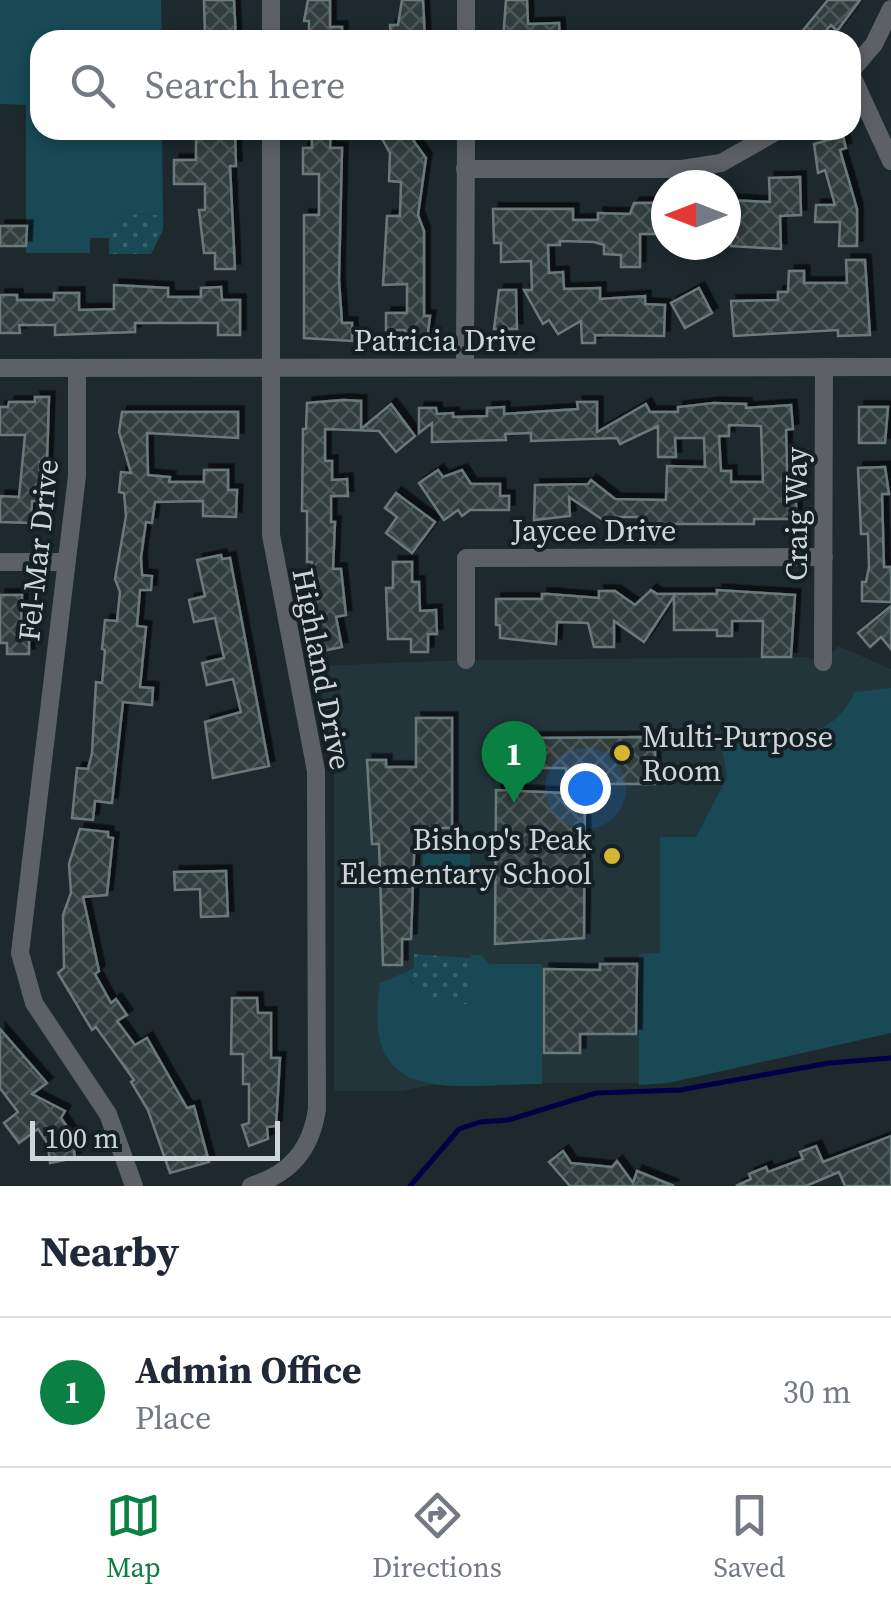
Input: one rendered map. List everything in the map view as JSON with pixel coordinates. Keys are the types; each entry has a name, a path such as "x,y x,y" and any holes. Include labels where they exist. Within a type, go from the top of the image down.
{"street":[{"path":"271,0 271,30"},
{"path":"466,0 466,30"},
{"path":"861,60 874,44 891,9"},
{"path":"861,94 891,160"},
{"name":"Highland Drive","path":"251,1186 281,1174 296,1162 307,1146 317,1109 316,771 272,550 271,140"},
{"path":"466,140 466,367"},
{"path":"466,169 682,169 722,163 762,140"},
{"name":"Craig Way","path":"823,662 824,367"},
{"name":"Patricia Drive","path":"0,368 891,367"},
{"name":"Fel-Mar Drive","path":"77,368 76,476 21,936 22,971 34,1003 108,1114 134,1186"},
{"name":"Jaycee Drive","path":"466,660 466,558 824,558"},
{"path":"0,562 66,562"}],"shaded area":[{"path":"0,0 161,0 162,30 30,30 30,140 162,140 163,215 124,214 109,227 109,238 90,238 90,253 26,253 27,232 33,227 26,226 26,105 0,104"},
{"path":"124,214 163,215 163,230 151,254 109,254 109,227"},
{"name":"Bishop's Peak Elementary School","path":"838,646 891,669 891,1033 668,1083 441,1083 402,1091 334,1091 334,774 318,666 466,660 805,657 823,662"},
{"path":"891,688 891,1033 668,1083 639,1085 639,954 660,953 660,837 696,837 727,777 721,744 755,744 756,736 814,731 837,718 855,692"},
{"path":"423,834 470,834 470,869 423,869"},
{"path":"414,954 471,958 471,1004 442,1001 418,988 406,972 414,968"},
{"path":"471,955 481,955 490,964 542,964 542,1084 446,1086 420,1081 399,1071 384,1052 378,1024 380,983 406,972 412,984 471,1004"}],"building":[{"path":"204,0 234,0 236,30 205,30"},
{"path":"308,0 330,0 330,27 342,30 309,30 309,21 304,21"},
{"path":"402,0 423,0 424,30 390,30 390,25 398,25"},
{"path":"506,0 527,0 528,24 559,23 560,30 504,30"},
{"path":"828,0 860,0 838,30 831,25 827,30 803,30"},
{"path":"196,140 235,140 236,166 230,166 235,269 215,269 215,253 204,253 199,210 205,210 205,184 174,184 174,160 196,160"},
{"path":"312,140 330,140 330,148 342,148 339,280 342,323 352,323 352,341 304,338 304,215 319,215 319,174 303,174 303,148 312,148"},
{"path":"383,140 413,140 426,158 418,215 424,231 424,316 430,316 427,340 409,340 405,330 386,330 386,313 407,313 407,284 383,285 387,216 400,216 401,182 389,181 390,153"},
{"path":"844,140 846,148 840,150 857,209 857,246 839,246 840,222 815,222 816,205 835,205 825,170 818,173 814,144"},
{"path":"800,177 801,215 780,216 781,249 741,247 741,201 770,202 769,178"},
{"path":"634,203 651,203 651,234 640,234 640,267 621,267 621,255 604,254 604,245 560,241 560,245 548,245 549,273 563,272 564,289 600,288 600,299 645,296 645,304 665,305 664,336 595,335 595,343 582,343 581,321 558,334 549,320 543,324 524,290 532,290 531,261 501,262 501,243 494,243 493,209 573,209 573,220 598,220 598,213 630,214"},
{"path":"0,226 27,226 26,246 0,246"},
{"path":"846,260 865,260 870,335 838,336 838,330 734,336 731,301 778,300 778,292 788,292 789,271 804,271 804,283 847,283"},
{"path":"114,285 168,288 168,297 201,297 201,288 221,287 222,300 240,300 240,335 218,335 218,323 135,323 135,332 55,335 55,325 19,325 20,333 0,333 0,295 17,295 17,300 54,300 54,293 79,293 79,310 114,309"},
{"path":"699,288 712,313 685,328 671,303"},
{"path":"499,290 516,290 517,329 494,329"},
{"path":"35,397 49,397 47,462 40,462 39,501 32,501 31,523 0,522 0,496 19,497 25,435 0,435 0,407 8,407 9,402 35,402"},
{"path":"361,401 361,429 391,404 415,436 396,452 379,431 325,429 325,461 332,461 332,480 347,479 348,496 331,496 331,522 335,522 333,569 341,569 346,615 336,617 342,647 322,651 311,591 312,562 307,562 307,511 302,511 303,429 307,403"},
{"path":"577,402 597,402 597,432 646,404 650,412 678,412 678,407 714,403 746,404 746,408 791,405 793,429 786,430 788,499 796,499 796,519 754,519 754,524 638,524 638,517 614,517 609,524 569,497 570,516 534,520 535,485 588,484 591,480 615,499 666,500 667,466 705,467 704,438 675,438 676,457 658,457 658,426 620,444 617,438 531,441 531,433 505,434 506,440 432,442 432,423 419,433 419,408 436,408 437,414 453,413 453,417 487,416 487,408 504,407 504,414 578,409","holes":["729,425 761,426 763,482 731,482 731,471 721,471 719,436 729,436"]},
{"path":"859,407 888,407 885,443 859,443"},
{"path":"122,412 238,412 238,438 147,433 148,475 170,477 169,482 204,482 204,470 228,470 228,490 237,490 236,517 203,516 203,501 155,502 152,523 146,522 141,557 142,575 152,576 151,590 140,590 137,626 146,627 140,687 153,688 152,705 123,702 112,803 95,801 93,820 72,818 77,768 88,769 92,753 96,682 102,683 105,620 117,621 120,592 115,579 126,516 124,493 119,492 121,472 131,473 119,432"},
{"path":"885,467 889,494 882,494 884,567 891,567 891,602 862,601 862,582 866,582 869,567 868,534 861,534 858,468"},
{"path":"438,470 443,477 462,470 471,484 500,484 500,496 509,496 509,510 470,510 462,516 458,510 444,520 419,483"},
{"path":"396,493 435,522 412,553 386,533 397,517 385,508"},
{"path":"221,555 222,559 230,558 269,766 213,778 205,722 241,712 233,679 207,685 202,663 224,658 215,618 194,622 189,600 205,596 197,560"},
{"path":"393,562 412,562 412,582 419,582 420,611 436,610 437,634 428,634 428,652 411,652 411,639 388,639 386,588 393,588"},
{"path":"651,590 657,594 717,594 717,590 795,595 791,657 762,657 763,621 732,621 732,636 717,636 717,630 674,630 674,596 644,642 614,621 614,647 594,647 588,623 557,622 556,644 500,638 500,625 496,625 496,599 542,599 542,594 599,598 599,591 615,591 635,605"},
{"path":"0,595 22,595 21,622 29,622 29,654 7,654 7,643 0,643"},
{"path":"891,606 891,649 881,637 870,647 858,633"},
{"path":"416,718 452,718 452,828 415,828 411,939 402,939 402,965 383,965 379,844 372,844 367,760 386,760 386,767 416,767"},
{"path":"655,737 655,784 585,784 584,938 495,944 496,790 566,793 566,768 528,768 528,738"},
{"path":"80,829 108,832 108,837 113,838 107,895 83,897 99,971 95,974 111,1003 116,999 127,1015 117,1021 135,1045 147,1038 187,1108 194,1106 209,1162 170,1173 148,1110 131,1082 134,1080 96,1027 92,1030 58,973 64,968 63,915 71,893 69,864"},
{"path":"226,871 228,916 201,917 200,889 175,890 174,872"},
{"path":"600,964 637,964 636,1034 580,1034 580,1053 544,1053 544,969 600,970"},
{"path":"232,998 257,998 258,1013 271,1013 271,1058 280,1058 276,1126 267,1127 268,1139 249,1146 242,1125 249,1123 249,1084 243,1084 243,1054 231,1054"},
{"path":"0,1029 47,1083 32,1094 65,1111 61,1118 72,1134 75,1158 50,1163 48,1144 38,1129 19,1143 4,1123 18,1112 0,1088"},
{"path":"891,1136 891,1186 845,1186 839,1172 806,1186 736,1186 751,1179 749,1174 766,1167 768,1172 803,1159 800,1152 816,1146 823,1162"},
{"path":"563,1151 571,1163 612,1167 617,1161 633,1183 637,1171 674,1186 570,1186 549,1162"}],"waterway":[{"path":"410,1186 459,1129 480,1122 508,1120 596,1093 680,1090 829,1063 891,1058"}],"place":[{"name":"Multi-Purpose Room","path":"622,753"},
{"name":"Admin Office","path":"514,803"},
{"name":"Bishop's Peak Elementary School","path":"612,856"}]}
